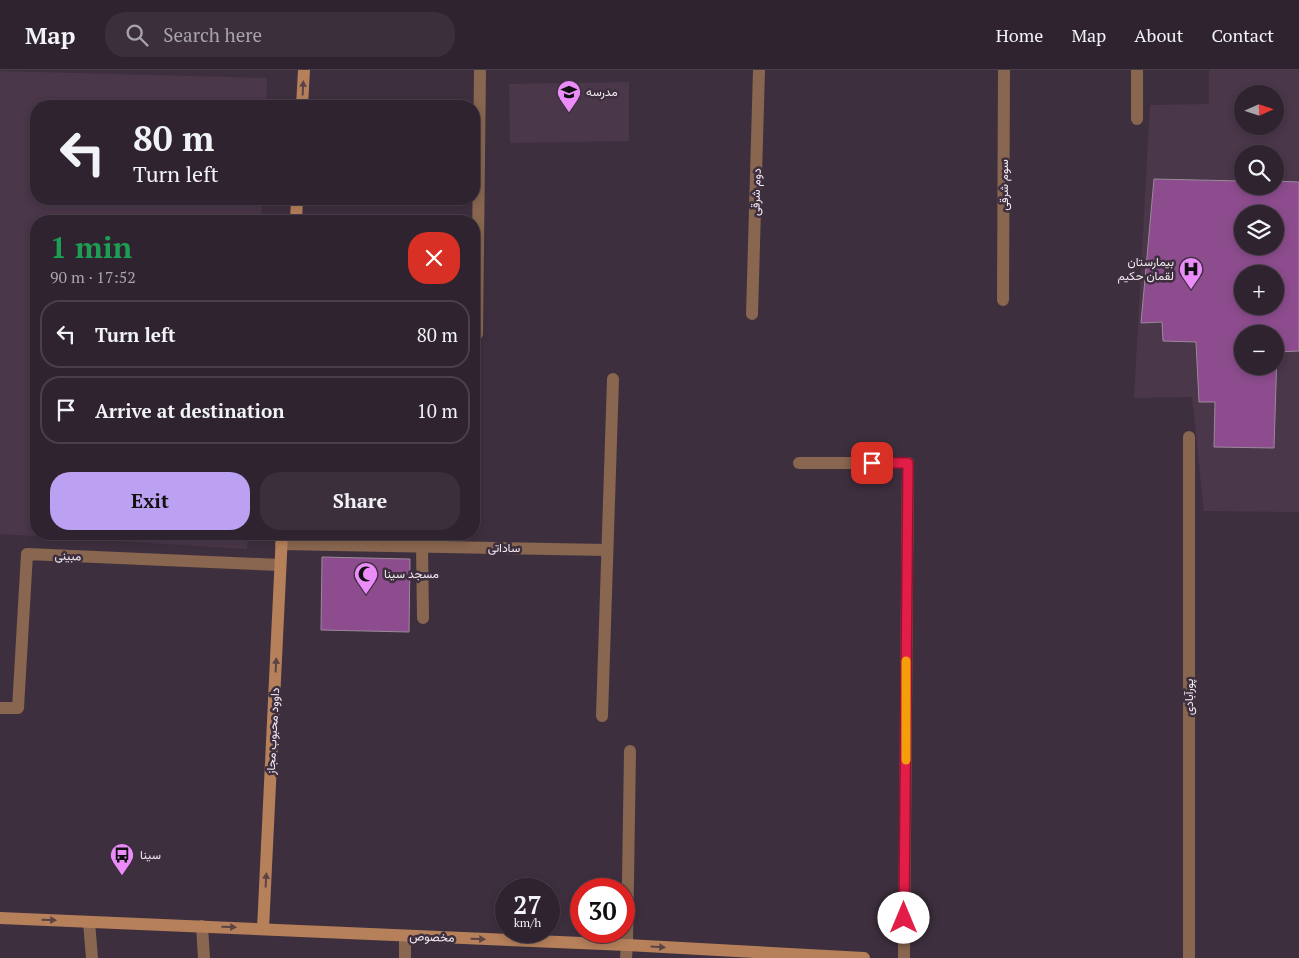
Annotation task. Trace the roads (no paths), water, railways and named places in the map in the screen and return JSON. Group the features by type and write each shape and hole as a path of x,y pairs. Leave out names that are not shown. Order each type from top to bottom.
{"main road":[{"path":"302,100 304,70"},
{"name":"داوود محبوب مجاز","path":"263,929 281,540"},
{"name":"مخصوص","path":"0,918 627,945 864,958"}],"street":[{"path":"480,70 480,100"},
{"name":"دوم شرقی","path":"752,314 760,70"},
{"name":"سوم شرقی","path":"1003,300 1004,70"},
{"path":"1137,70 1137,120"},
{"path":"602,716 613,379"},
{"name":"پورآبادی","path":"1189,437 1189,958"},
{"path":"799,464 908,463 904,958"},
{"name":"ساداتی","path":"301,540 422,546 607,550"},
{"path":"422,546 423,618"},
{"name":"مبینی","path":"0,708 18,708 27,554 280,565"},
{"path":"626,958 630,750"},
{"path":"89,922 92,958"},
{"path":"202,926 204,958"},
{"path":"405,936 405,958"}],"place":[{"name":"مدرسه","path":"569,113"},
{"name":"بیمارستان لقمان حکیم","path":"1191,290"},
{"name":"مسجد سینا","path":"366,595"},
{"name":"سینا","path":"122,876"}]}
